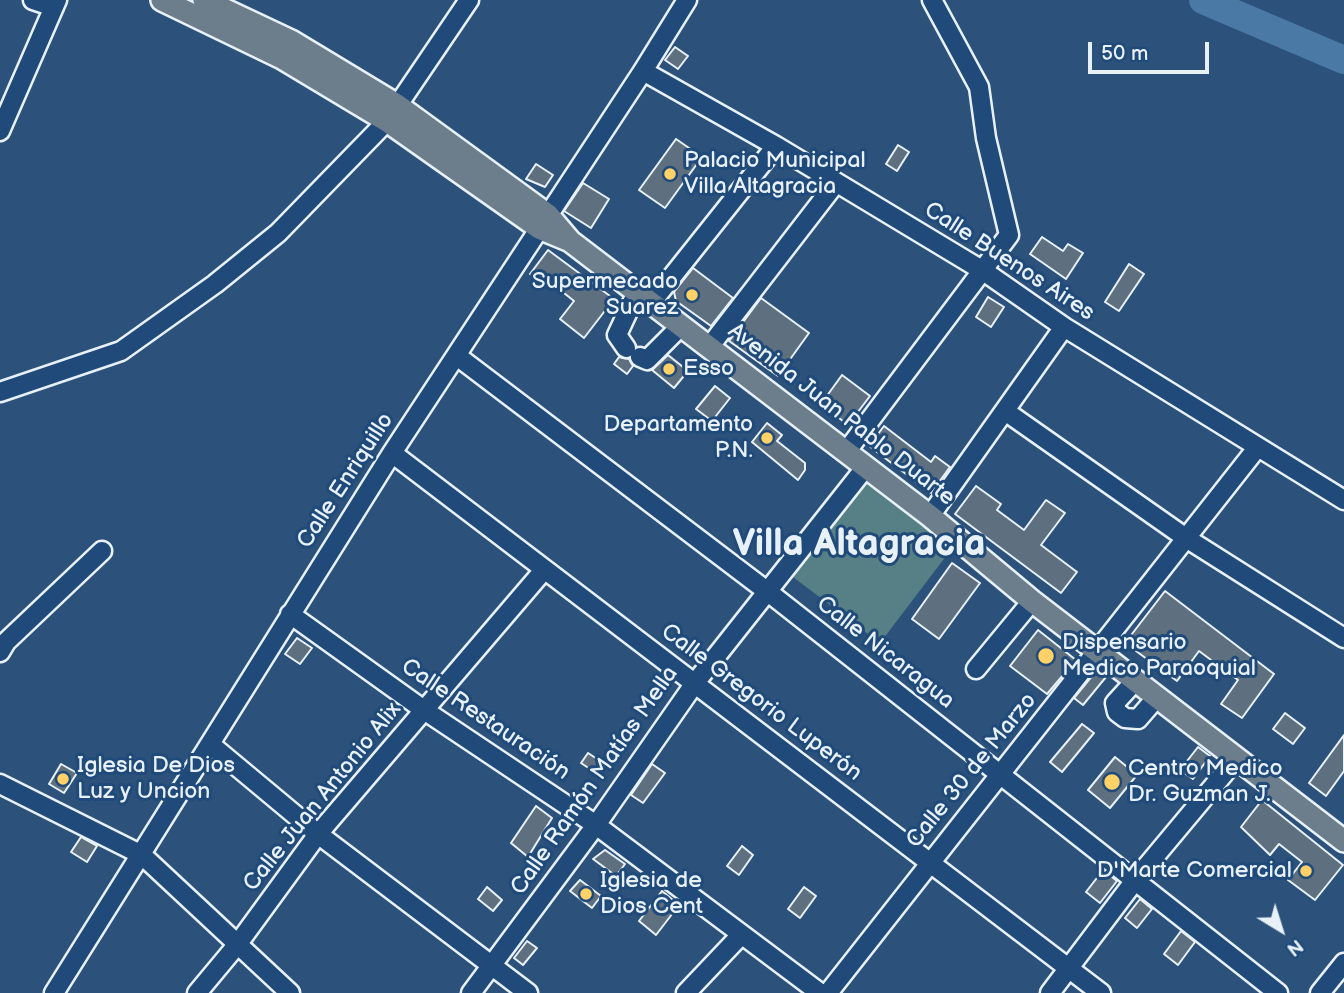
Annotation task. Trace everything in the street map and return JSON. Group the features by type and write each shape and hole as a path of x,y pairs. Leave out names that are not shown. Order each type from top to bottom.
{"main road":[{"name":"Avenida Juan Pablo Duarte","path":"162,0 392,113"},
{"name":"Avenida Juan Pablo Duarte","path":"204,0 291,41 570,241 930,516 1032,601 1344,841"}],"street":[{"path":"0,131 55,4 33,0"},
{"path":"0,391 121,351 215,284 278,233 392,113 469,0"},
{"name":"Calle Enriquillo","path":"54,993 391,453 457,356 687,0"},
{"path":"846,452 985,272 1009,235 986,138 979,87 932,0"},
{"name":"Calle Buenos Aires","path":"643,71 776,146 985,272 1064,327 1344,500"},
{"path":"681,326 646,360 633,353 617,335 644,298 776,146"},
{"path":"710,346 835,184"},
{"path":"930,516 1064,327"},
{"name":"Calle Nicaragua","path":"457,356 765,590 1278,993"},
{"path":"1005,411 1186,538 1344,638"},
{"name":"Calle 30 de Marzo","path":"828,993 1258,447"},
{"name":"Calle Gregorio Luperón","path":"391,453 1101,993"},
{"name":"Calle Ramón Matías Mella","path":"471,993 596,825 695,683 765,590 865,468"},
{"path":"2,644 102,551"},
{"name":"Calle Juan Antonio Alix","path":"197,993 237,945 318,834 544,570"},
{"path":"975,669 1032,601"},
{"name":"Calle Restauración","path":"290,614 424,710 596,825 740,936 820,993"},
{"path":"1136,680 1115,703 1116,712 1125,718 1138,719 1157,697"},
{"path":"210,744 318,834 528,993"},
{"path":"1050,993 1136,879 1237,758"},
{"path":"0,784 142,855 290,993"},
{"path":"686,993 740,936"},
{"path":"1320,993 1344,963"}],"green space":[{"path":"867,481 953,547 880,643 793,577"}],"building":[{"path":"675,47 688,56 678,69 665,60"},
{"name":"Palacio Municipal Villa Altagracia","path":"676,139 702,157 665,208 639,190"},
{"path":"898,145 909,152 897,171 886,164"},
{"path":"536,164 553,175 545,187 526,179"},
{"path":"583,183 609,199 591,228 564,211"},
{"path":"1042,237 1063,251 1068,244 1083,253 1066,279 1030,254"},
{"path":"548,250 614,299 584,338 560,319 574,301 545,278 542,283 530,274"},
{"path":"1129,264 1144,274 1119,311 1105,302"},
{"path":"693,268 733,298 711,326 676,301 674,292"},
{"path":"988,297 1004,307 991,327 976,317"},
{"path":"761,298 809,333 778,376 729,341"},
{"name":"Esso","path":"668,355 688,371 674,388 652,370"},
{"path":"619,357 629,359 633,366 627,374 614,364"},
{"path":"842,375 870,396 848,425 821,404"},
{"path":"715,386 730,398 712,421 696,409"},
{"path":"767,423 782,435 777,441 805,463 805,470 798,480 752,442"},
{"path":"884,426 931,462 935,456 950,467 931,493 869,446"},
{"path":"976,486 1001,504 997,510 1024,530 1046,500 1065,513 1041,545 1077,572 1061,593 955,514"},
{"path":"952,563 980,583 939,639 912,619"},
{"path":"1165,591 1274,674 1242,718 1221,704 1238,680 1199,651 1177,681 1125,643"},
{"path":"1038,630 1076,660 1047,694 1010,666"},
{"path":"297,638 312,648 300,664 285,654"},
{"path":"1097,670 1106,677 1083,705 1074,698"},
{"path":"1285,713 1305,728 1293,744 1273,729"},
{"path":"1082,724 1094,733 1062,772 1050,762"},
{"path":"1344,735 1344,771 1326,796 1309,783"},
{"path":"1198,747 1210,756 1193,779 1180,770"},
{"path":"588,753 603,763 596,773 581,763"},
{"name":"Centro Medico Dr. Guzman J.","path":"1115,757 1137,775 1110,808 1088,790"},
{"name":"Iglesia De Dios Luz y Uncion","path":"61,764 77,773 64,793 49,784"},
{"path":"652,764 665,773 643,803 631,795"},
{"path":"1262,800 1343,865 1315,900 1288,880 1302,862 1279,844 1270,855 1241,827"},
{"path":"536,806 552,818 528,857 511,843"},
{"path":"81,837 97,846 87,862 71,852"},
{"path":"742,846 753,855 739,875 727,866"},
{"path":"605,850 625,864 616,876 593,859"},
{"path":"1103,870 1117,881 1100,903 1086,892"},
{"name":"Iglesia de Dios Cent","path":"580,880 601,896 592,908 570,891"},
{"path":"487,887 502,900 493,911 478,899"},
{"path":"804,887 816,896 800,918 788,909"},
{"path":"662,891 679,905 656,935 639,921"},
{"path":"1140,899 1152,909 1137,928 1125,918"},
{"path":"1181,931 1195,942 1178,965 1164,954"},
{"path":"527,941 537,948 523,965 514,958"}],"waterway":[{"path":"1203,0 1344,60"}],"place":[{"name":"Palacio Municipal Villa Altagracia","path":"670,174"},
{"name":"Supermecado Suarez","path":"692,295"},
{"name":"Esso","path":"669,369"},
{"name":"Departamento P.N.","path":"767,438"},
{"name":"Dispensario Medico Paraoquial","path":"1046,656"},
{"name":"Iglesia De Dios Luz y Uncion","path":"63,779"},
{"name":"Centro Medico Dr. Guzman J.","path":"1112,782"},
{"name":"D'Marte Comercial","path":"1306,871"},
{"name":"Iglesia de Dios Cent","path":"586,894"}],"district":[{"name":"Villa Altagracia","path":"859,546"}]}
